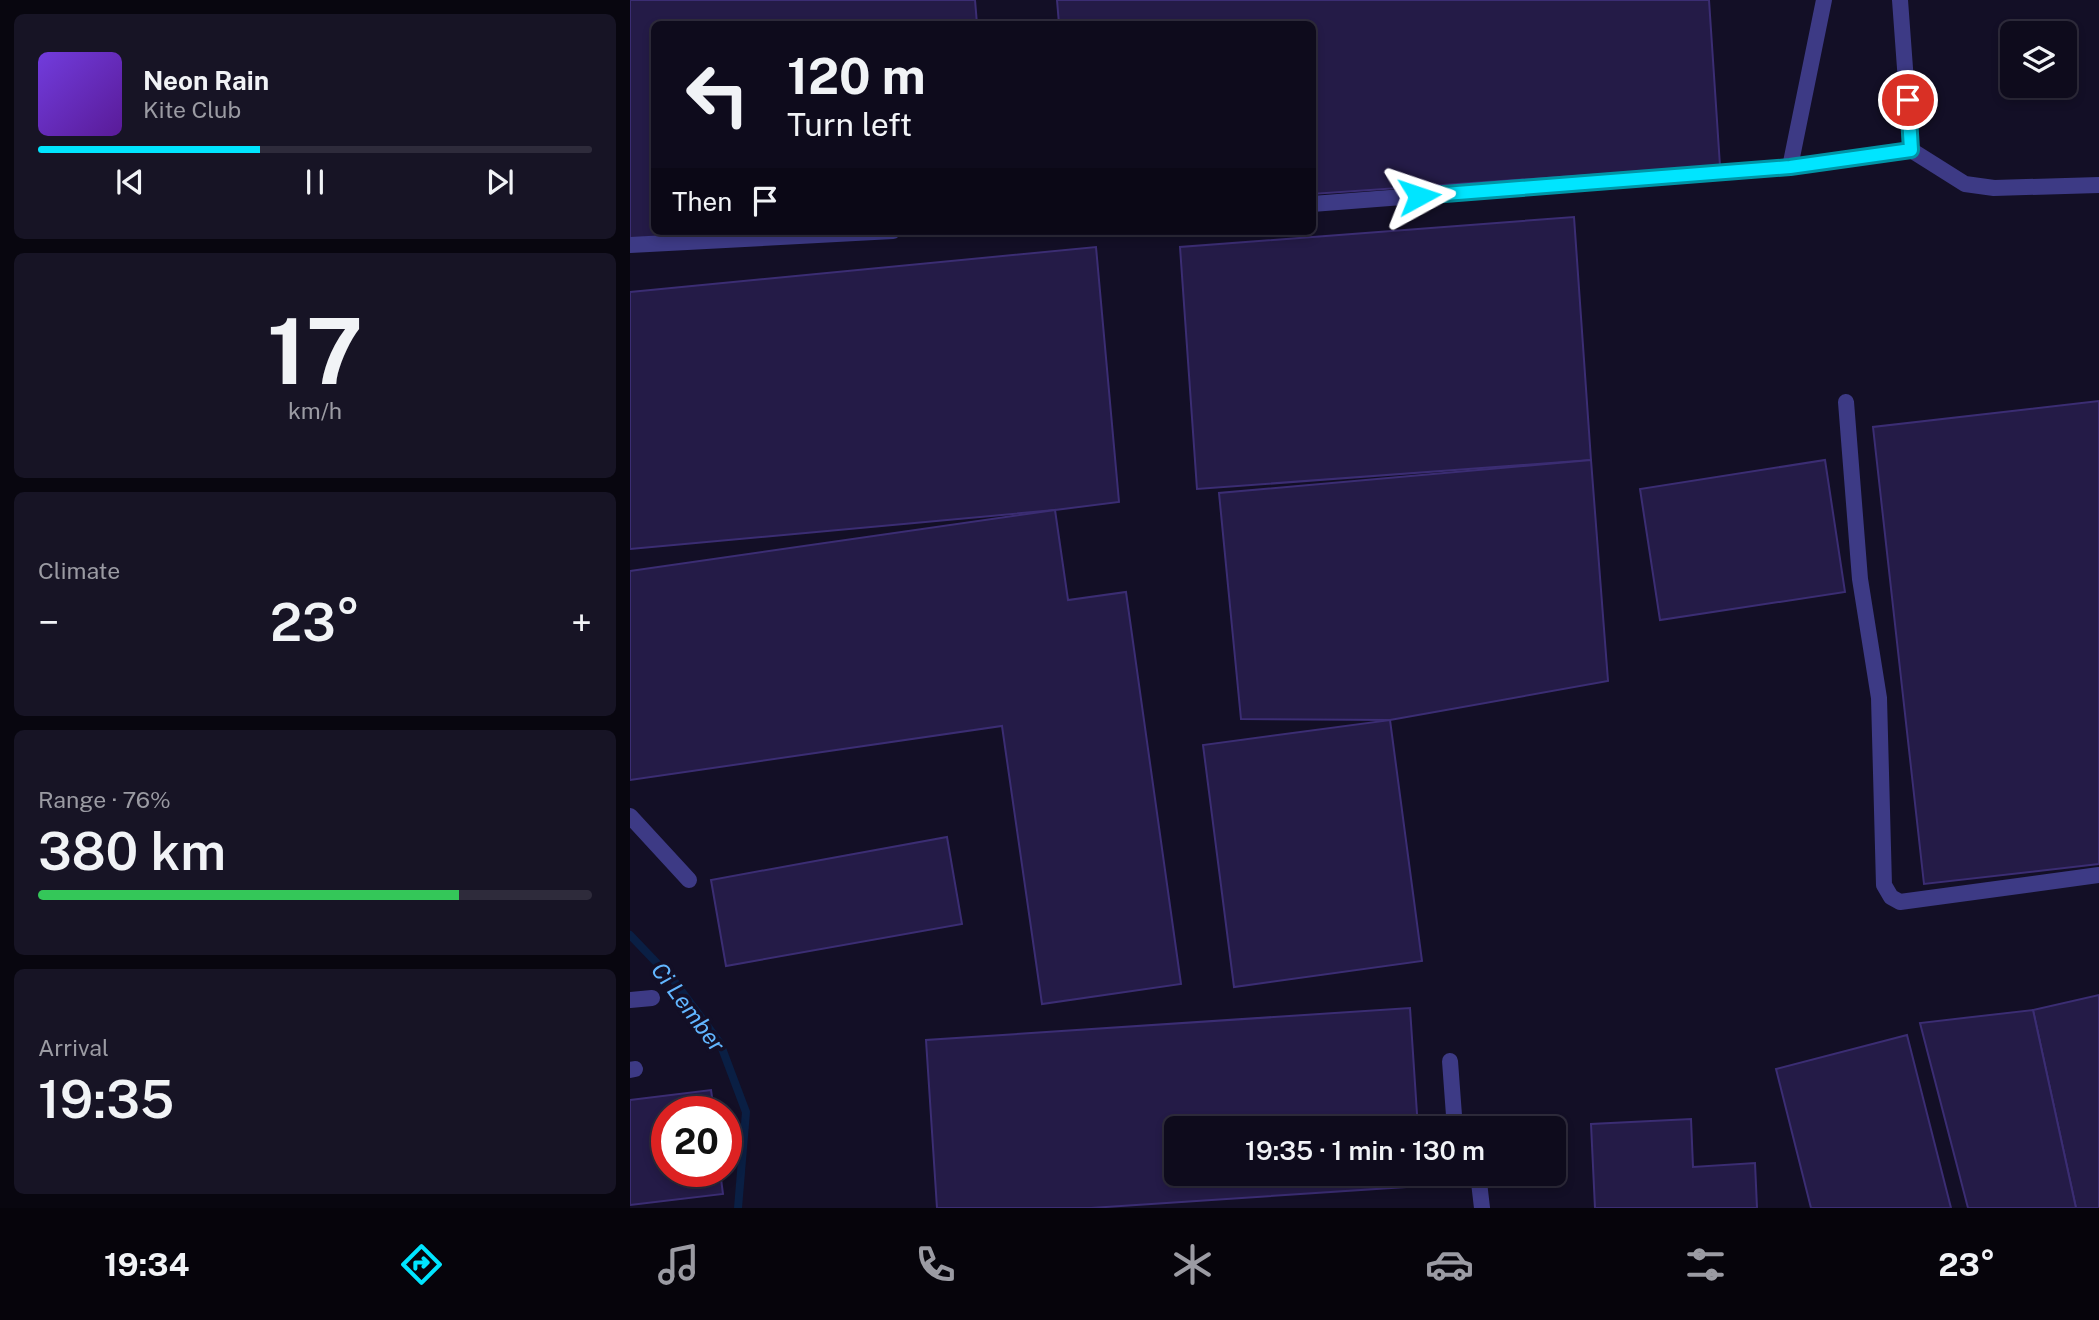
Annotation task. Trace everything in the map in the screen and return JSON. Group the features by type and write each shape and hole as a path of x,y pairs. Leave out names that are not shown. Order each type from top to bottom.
{"lane":[{"path":"1790,167 1824,0"},
{"path":"1900,0 1911,150"},
{"path":"1316,204 1790,167 1911,150 1965,184 1994,188 2099,185"},
{"path":"630,245 818,235"},
{"path":"1846,402 1860,579 1879,698 1884,885 1891,897 1900,902 2099,875"},
{"path":"630,816 689,880"},
{"path":"630,1000 652,998"},
{"path":"1450,1061 1454,1116"},
{"path":"1479,1186 1482,1208"}],"building":[{"path":"630,0 975,0 977,21 651,21 651,235 703,235 630,240"},
{"path":"1057,0 1709,0 1720,166 1316,194 1316,21 1059,21"},
{"path":"1574,217 1591,460 1197,489 1180,247"},
{"path":"1096,247 1119,502 630,549 630,292"},
{"path":"2099,401 2099,864 1924,884 1873,427"},
{"path":"1591,460 1608,681 1390,720 1241,719 1219,493"},
{"path":"1825,460 1845,592 1660,620 1640,489"},
{"path":"1055,510 1068,600 1126,592 1181,984 1042,1004 1002,726 630,780 630,571"},
{"path":"1390,720 1422,961 1234,987 1203,745"},
{"path":"947,837 962,924 726,966 711,880"},
{"path":"2099,995 2099,1208 2076,1208 2033,1010"},
{"path":"1410,1008 1417,1116 1164,1116 1164,1186 1421,1186 1091,1208 937,1208 926,1040"},
{"path":"2033,1010 2076,1208 1968,1208 1920,1023"},
{"path":"1907,1035 1951,1208 1811,1208 1776,1069"},
{"path":"711,1090 712,1096 662,1096"},
{"path":"651,1097 651,1187 722,1187 723,1194 630,1205 630,1100"},
{"path":"1691,1119 1693,1167 1755,1163 1757,1208 1595,1208 1591,1124"}],"waterway":[{"name":"Ci Lember","path":"630,935 675,982 720,1043 746,1112 738,1208"}],"route":[{"path":"1419,196 1790,167 1911,150 1908,100"}]}
